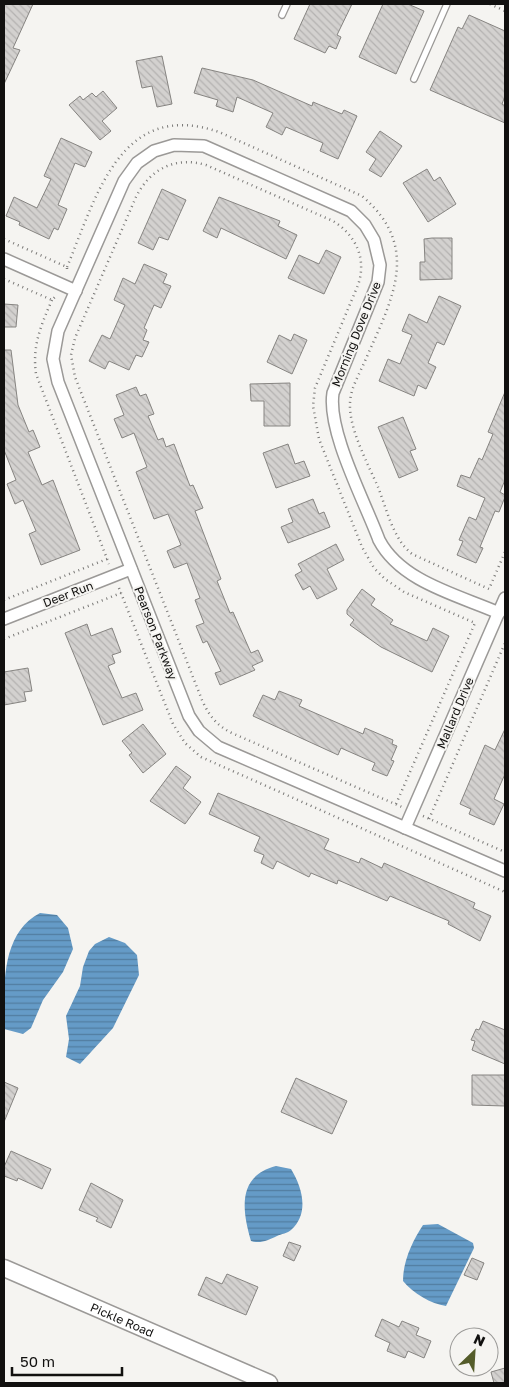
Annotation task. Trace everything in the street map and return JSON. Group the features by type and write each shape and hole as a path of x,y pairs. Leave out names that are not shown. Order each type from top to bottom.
{"street":[{"name":"Morning Dove Drive","path":"76,291 124,180 137,163 164,147 183,144 204,146 351,211 365,225 374,240 379,258 380,273 376,291 333,393 332,411 336,432 379,540 389,557 413,576 499,613"},
{"path":"4,259 76,291"},
{"name":"Pearson Parkway","path":"76,291 55,343 55,371 189,716 204,737 226,750 505,871"},
{"name":"Deer Run","path":"4,619 131,569"},
{"name":"Mallard Drive","path":"406,828 505,598"},
{"name":"Pickle Road","path":"4,1268 268,1383"}],"lane":[{"path":"282,15 287,4"},
{"path":"414,79 447,4"}],"path":[{"path":"490,4 505,10"},
{"path":"67,266 103,182 115,161 124,150 146,135 171,127 196,126 219,132 362,196 380,214 391,233 397,255 398,275 393,297 351,394 350,409 354,426 390,518 403,546 412,554 489,589 505,552"},
{"path":"103,274 75,338 71,355 72,367 205,708 213,720 227,731 505,852"},
{"path":"4,600 107,559"},
{"path":"4,639 121,593"},
{"path":"414,852 505,643"}],"water":[{"path":"40,913 57,915 68,928 73,949 63,972 43,1000 31,1028 23,1034 4,1029 7,964 11,948 18,934 27,922"},
{"path":"109,937 125,943 137,955 139,975 113,1028 80,1064 66,1057 69,1039 66,1016 80,986 83,967 89,951 95,944"},
{"path":"276,1166 291,1169 295,1176 301,1192 301,1216 288,1232 264,1241 251,1241 246,1218 245,1196 254,1178 263,1171"},
{"path":"438,1224 473,1243 474,1248 446,1306 434,1303 423,1297 403,1281 406,1259 419,1231 423,1225"}],"building":[{"path":"4,4 33,4 13,48 20,50 4,84"},
{"path":"310,4 352,4 337,35 341,37 336,49 329,46 325,53 294,39"},
{"path":"383,4 408,4 424,11 396,74 359,57"},
{"path":"469,15 505,31 505,96 502,104 505,106 505,123 430,90 458,27 462,29"},
{"path":"162,56 172,104 157,107 152,86 142,88 136,61"},
{"path":"202,68 253,80 312,106 313,102 342,114 344,110 357,116 338,159 320,151 323,143 286,127 282,135 266,127 273,113 237,97 233,112 216,106 218,100 194,93"},
{"path":"103,91 117,108 102,121 111,131 100,140 69,105 80,96 83,100 92,93 96,97"},
{"path":"380,131 402,146 381,177 369,170 376,159 366,152"},
{"path":"61,138 92,152 85,167 75,163 58,205 67,209 58,230 54,228 49,239 19,225 20,222 6,216 14,197 37,208 51,179 44,176"},
{"path":"427,169 434,181 440,177 456,204 428,222 403,183"},
{"path":"162,189 186,200 168,240 159,237 153,250 138,243"},
{"path":"219,197 280,221 278,226 297,235 286,259 221,228 217,238 203,231"},
{"path":"452,238 452,279 420,280 420,262 425,262 424,239"},
{"path":"326,250 341,257 324,294 288,278 299,255 319,264"},
{"path":"144,264 167,274 163,283 171,286 161,308 154,305 144,328 147,330 143,340 149,342 142,357 136,355 129,370 109,361 105,369 89,361 102,335 110,339 125,305 114,300 123,278 135,284"},
{"path":"439,296 461,306 444,345 437,342 428,363 436,367 426,389 418,385 414,396 379,381 388,359 400,364 412,335 402,331 409,314 427,323"},
{"path":"4,304 18,305 16,327 4,327"},
{"path":"294,334 307,340 292,374 267,362 279,335 291,341"},
{"path":"4,350 11,350 18,405 29,432 33,430 40,447 28,452 42,485 53,480 80,550 41,565 29,534 36,531 23,500 15,504 7,484 16,480 4,450"},
{"path":"290,383 290,426 264,426 264,401 251,401 250,384"},
{"path":"136,387 140,396 146,394 154,414 148,416 158,440 163,438 166,447 174,444 190,486 193,485 203,508 195,511 221,579 217,581 230,613 233,612 251,653 258,650 263,661 252,666 255,670 220,685 215,673 221,671 207,641 203,643 196,626 204,623 195,600 200,598 187,563 174,568 167,551 181,545 168,514 154,519 136,472 147,467 134,433 122,438 114,419 124,415 116,395"},
{"path":"505,392 505,480 500,492 505,497 499,512 495,511 480,547 483,548 476,563 457,555 463,541 459,540 469,517 476,520 485,498 457,486 461,475 470,478 479,458 482,460 493,434 488,432"},
{"path":"403,417 416,449 410,451 418,470 399,478 378,427"},
{"path":"288,444 295,464 304,461 310,476 276,488 263,453"},
{"path":"313,499 319,514 324,512 330,527 288,543 281,527 293,522 288,509"},
{"path":"336,544 344,560 327,569 337,589 317,599 310,586 303,590 295,575 302,571 298,564"},
{"path":"362,589 375,599 371,605 393,620 390,624 427,641 433,628 449,636 432,672 381,647 350,625 354,620 347,614 347,610"},
{"path":"87,624 91,636 112,628 121,652 112,655 115,663 108,666 122,698 136,693 143,710 103,725 65,633"},
{"path":"28,668 32,691 24,692 26,701 4,705 4,672"},
{"path":"279,691 302,700 299,706 363,734 365,728 393,740 392,744 397,746 391,760 394,761 387,776 372,770 375,763 341,748 338,755 253,716 263,695 275,700"},
{"path":"143,724 166,754 143,773 129,755 132,753 122,741"},
{"path":"505,729 505,774 494,799 504,804 494,825 469,814 471,809 460,804 485,745 495,750"},
{"path":"176,766 191,777 183,788 201,802 185,824 150,801"},
{"path":"218,793 329,839 324,849 359,863 361,858 382,868 384,863 475,903 473,908 491,916 480,941 448,924 449,921 390,896 387,901 338,880 337,884 311,873 309,877 277,861 273,869 261,863 264,855 254,851 260,837 209,814"},
{"path":"483,1021 505,1030 505,1064 472,1050 475,1041 471,1040 476,1029 479,1030"},
{"path":"472,1075 505,1075 505,1106 472,1105"},
{"path":"296,1078 347,1101 332,1134 281,1112"},
{"path":"4,1082 18,1088 4,1122"},
{"path":"11,1151 51,1169 42,1189 18,1178 17,1181 4,1176 4,1167"},
{"path":"91,1183 123,1200 111,1228 96,1221 98,1218 79,1210"},
{"path":"289,1242 301,1246 294,1261 283,1256"},
{"path":"472,1258 484,1263 477,1280 464,1275"},
{"path":"227,1274 258,1287 246,1315 198,1295 206,1277 222,1284"},
{"path":"382,1319 399,1327 402,1321 419,1328 416,1335 431,1341 424,1358 408,1351 405,1358 387,1351 390,1343 375,1336"},
{"path":"505,1368 505,1383 494,1383 492,1377 499,1377 499,1370"}]}
